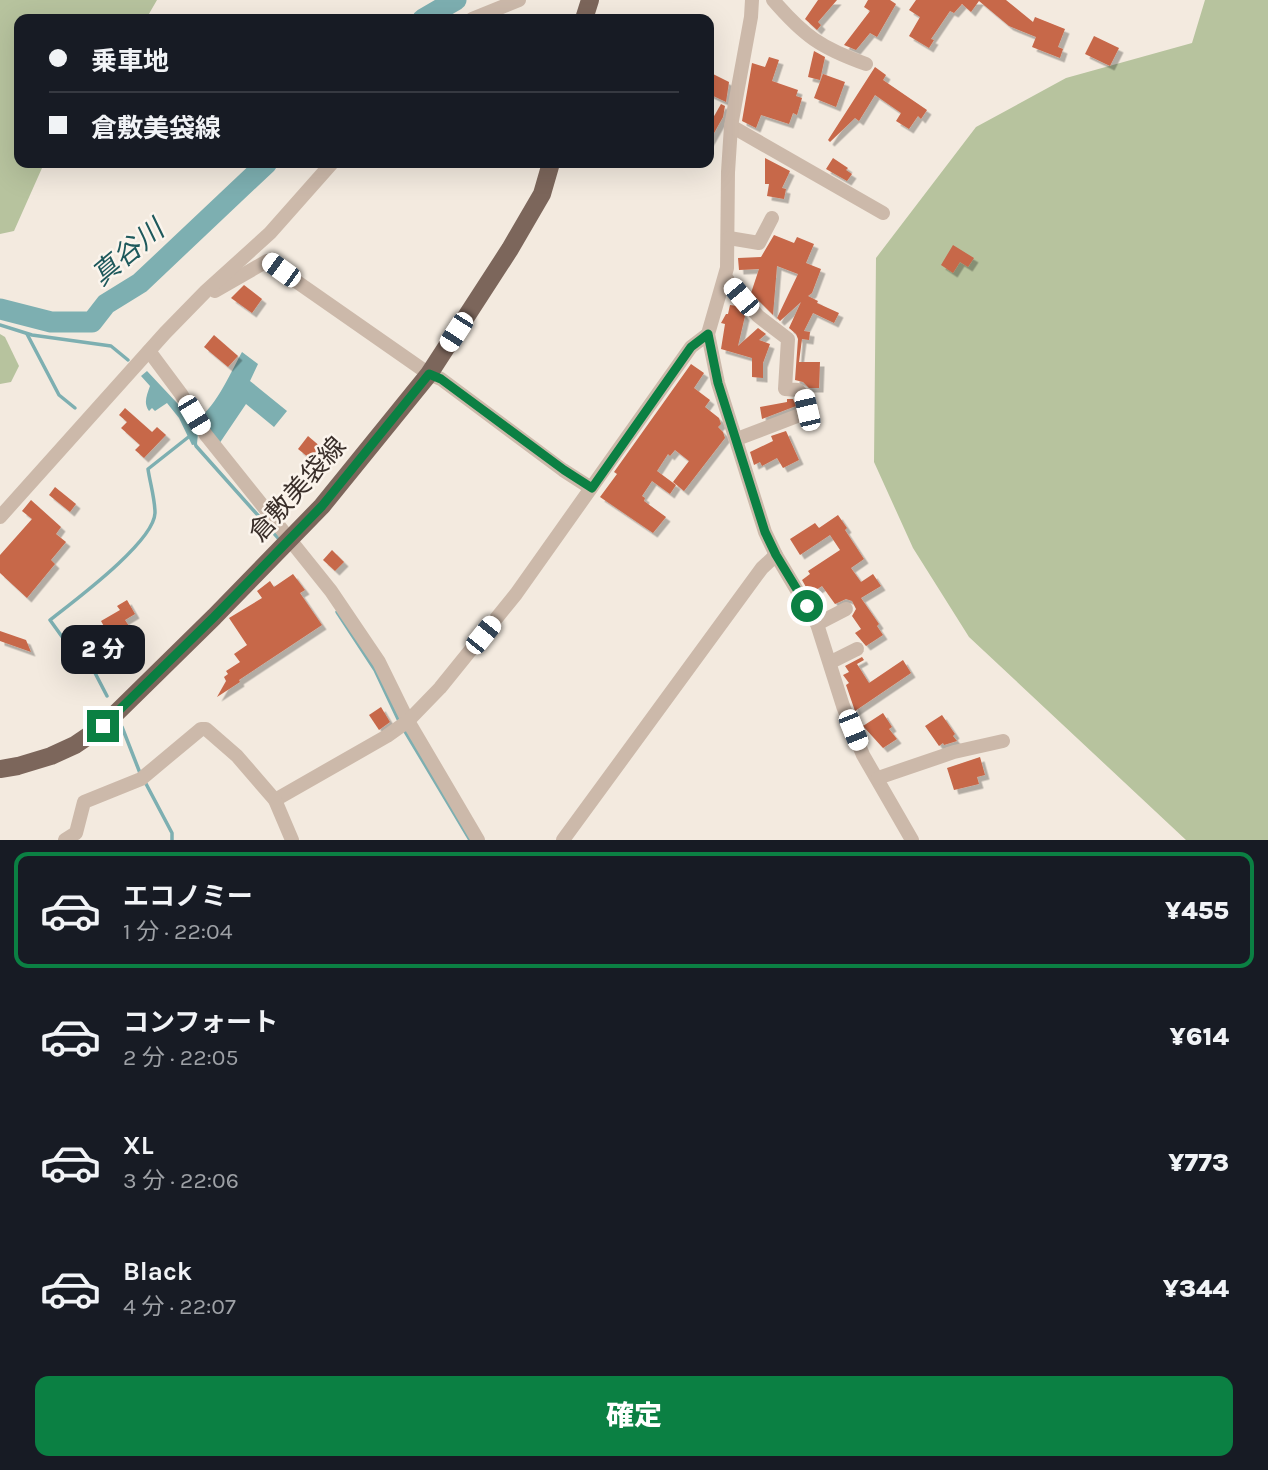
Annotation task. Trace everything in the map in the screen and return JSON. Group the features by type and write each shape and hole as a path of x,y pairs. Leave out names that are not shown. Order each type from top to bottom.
{"main road":[{"name":"倉敷美袋線","path":"0,769 51,756 103,726 322,506 429,374 510,249 542,194 550,168"}],"street":[{"path":"484,14 519,0"},
{"path":"752,0 731,126 726,278 714,307 708,334 718,383 765,532 817,624 843,706 863,755 912,840"},
{"path":"773,0 812,39 831,52 866,64"},
{"path":"731,126 883,213"},
{"path":"0,517 149,351 206,291 270,233 328,168"},
{"path":"729,238 759,243 772,218"},
{"path":"206,291 216,291 267,261 429,374 441,379 592,488"},
{"path":"726,278 758,316 788,339 785,389 798,390 807,410 737,439"},
{"path":"275,800 404,724 440,688 516,594 691,347 708,334"},
{"path":"149,351 181,394 206,435 331,591 379,662 404,724 478,840"},
{"path":"563,840 762,568 776,555"},
{"path":"817,624 846,608"},
{"path":"831,662 857,649"},
{"path":"65,840 76,833 84,802 143,778 201,729 206,729 237,756 275,800 292,840"},
{"path":"878,778 954,752 1003,741"}],"green space":[{"path":"0,0 157,0 149,14 14,14 14,168 42,168 14,231 0,234"},
{"path":"1205,0 1268,0 1268,840 1186,840 969,637 913,548 874,462 876,258 976,127 1066,78 1192,43"},
{"path":"0,334 5,337 19,366 11,382 0,384"}],"water":[{"path":"242,352 258,364 250,381 287,411 274,427 246,404 219,444 198,433 197,444 192,445 179,418 167,403 155,411 152,408 149,411 147,408 150,386 141,376 147,371 178,404 191,424 208,410"}],"building":[{"path":"818,0 837,0 818,22 821,25 817,30 805,19"},
{"path":"868,0 890,0 896,4 877,37 870,33 856,50 844,45 870,11 864,7"},
{"path":"916,0 1006,0 1033,22 1035,17 1065,29 1058,47 1063,49 1060,58 1032,47 1036,37 1009,26 979,1 971,12 962,4 954,13 950,11 931,39 934,40 929,48 909,36 920,17 909,10"},
{"path":"1094,36 1119,48 1110,66 1085,54"},
{"path":"814,51 825,57 820,80 808,77"},
{"path":"769,57 779,60 772,81 798,90 796,96 802,98 797,115 793,113 789,124 761,115 756,128 742,121 752,63 765,67"},
{"path":"875,67 886,75 883,80 927,110 921,119 918,116 909,129 896,121 901,113 875,95 859,121 855,118 830,142 828,140"},
{"path":"714,74 729,82 726,102 714,96"},
{"path":"823,74 845,82 836,107 814,98"},
{"path":"721,104 725,106 723,117 714,133 714,116"},
{"path":"765,158 790,171 782,188 786,189 784,199 767,196 769,184 765,184"},
{"path":"833,158 852,174 847,181 826,169"},
{"path":"774,235 794,243 797,237 814,244 806,263 821,269 812,293 808,296 839,313 834,323 813,313 804,331 810,332 809,340 802,339 799,362 820,362 819,388 809,388 803,382 795,380 798,339 789,328 801,302 780,321 777,318 798,274 777,266 773,315 751,293 759,269 739,270 738,258 761,257"},
{"path":"953,245 974,258 968,267 960,262 953,273 941,265"},
{"path":"244,285 262,299 252,313 231,298"},
{"path":"730,305 737,306 745,316 738,346 758,328 766,334 759,340 770,344 763,363 763,378 752,377 752,358 721,349 725,324 721,323 728,314"},
{"path":"214,335 238,356 228,367 204,347"},
{"path":"691,364 704,373 694,388 710,400 705,407 719,418 721,424 718,427 725,438 684,491 673,482 689,461 675,450 670,456 668,454 657,471 676,485 670,494 652,481 642,496 644,501 666,517 653,533 600,497 617,474 614,472"},
{"path":"787,399 793,399 796,406 762,419 760,407 787,402"},
{"path":"125,408 152,432 157,427 166,435 144,458 135,450 140,445 121,428 127,422 119,415"},
{"path":"786,431 799,460 783,468 777,458 762,466 760,462 754,465 750,452 773,441 771,436"},
{"path":"308,436 322,448 313,461 298,449"},
{"path":"55,487 76,504 70,512 49,495"},
{"path":"31,500 61,527 56,534 66,542 51,560 55,564 27,598 0,573 0,555 32,519 22,511"},
{"path":"838,515 864,559 851,568 861,582 873,574 881,586 861,598 879,624 877,626 883,635 866,646 855,633 861,629 852,616 856,609 852,601 846,599 835,604 822,586 810,594 802,580 810,574 808,571 840,550 830,535 800,555 790,539 815,523 819,528"},
{"path":"332,550 344,562 335,571 323,560"},
{"path":"293,574 305,590 300,593 322,625 217,697 226,681 226,671 240,662 234,654 247,645 229,618 262,598 257,591 270,581 274,587"},
{"path":"127,600 135,614 125,620 133,632 130,634 136,644 121,654 117,648 101,659 103,663 94,668 85,655 80,658 75,650 106,630 101,621 120,610 117,606"},
{"path":"0,631 26,640 31,652 0,641"},
{"path":"862,657 864,660 857,664 869,683 903,660 911,673 855,711 846,685 849,683 843,675 849,672 845,666"},
{"path":"381,707 390,722 379,730 369,715"},
{"path":"883,713 892,727 889,729 897,739 883,748 863,726"},
{"path":"942,715 957,741 939,746 925,726"},
{"path":"980,757 985,775 977,777 979,784 954,790 947,768"}],"waterway":[{"name":"真谷川","path":"432,14 456,0"},
{"name":"真谷川","path":"0,309 51,322 92,322 106,304 140,283 262,168"},
{"path":"0,325 32,335 111,346 128,360"},
{"path":"27,334 59,395 75,408"},
{"path":"107,696 94,671 81,663 50,620 94,585 142,539 155,513 148,469 191,435"},
{"path":"194,440 196,446 279,539"},
{"path":"337,612 375,670 399,721"},
{"path":"122,727 140,773"},
{"path":"403,728 470,840"},
{"path":"144,780 172,833 172,840"}],"route":[{"path":"103,726 322,506 429,374 441,379 592,488 691,347 708,334 718,383 765,532 807,606"}]}
